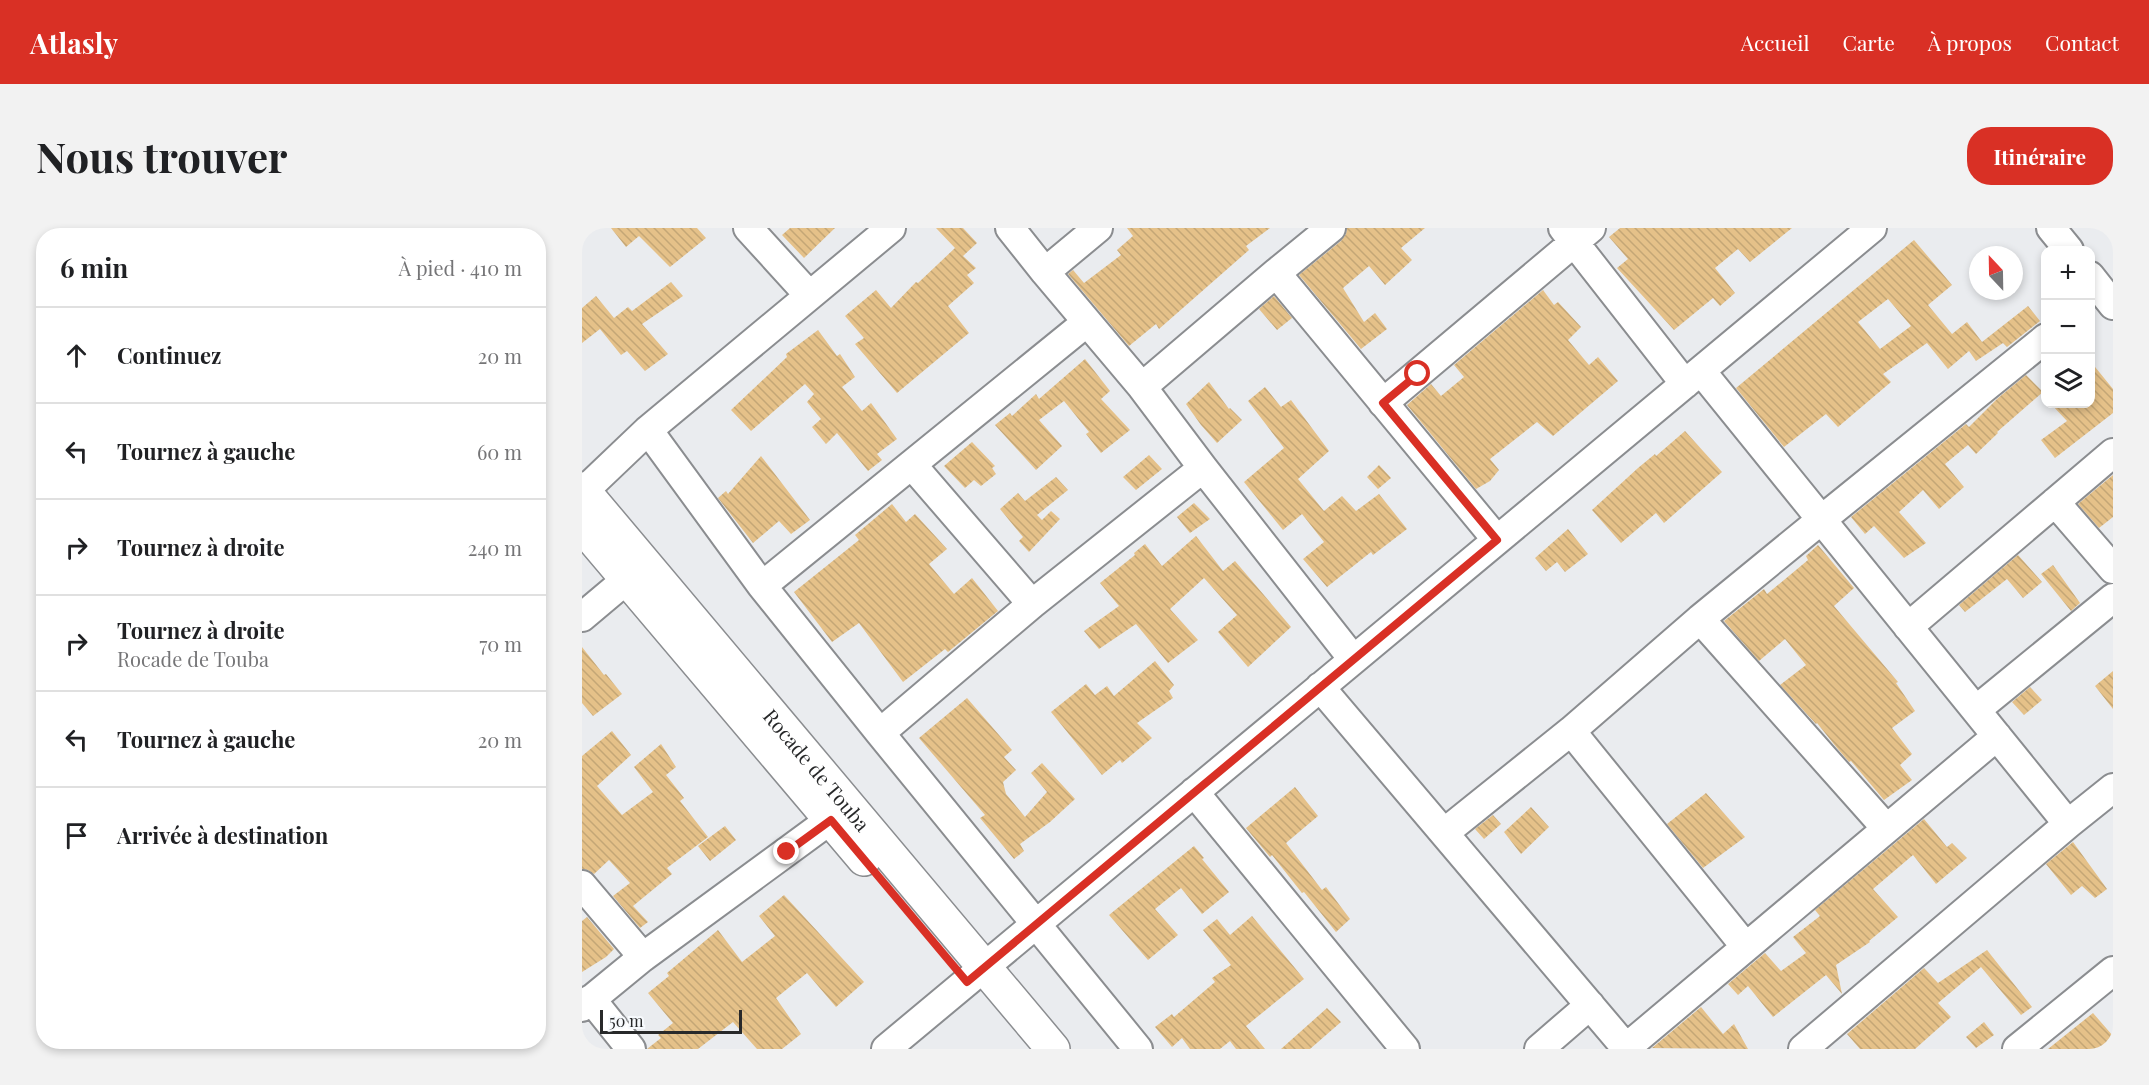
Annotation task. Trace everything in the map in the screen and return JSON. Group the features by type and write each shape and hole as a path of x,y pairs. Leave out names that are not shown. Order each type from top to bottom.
{"main road":[{"name":"Rocade de Touba","path":"583,490 840,813 976,975 1053,1049"},
{"name":"Rocade de Touba","path":"582,526 626,580 840,813"},
{"name":"Rocade de Touba","path":"976,975 1024,1049"}],"street":[{"path":"748,228 810,295"},
{"path":"583,490 648,430 891,228"},
{"path":"1010,228 1142,387 1353,659"},
{"path":"1045,272 1098,228"},
{"path":"1142,387 1331,228"},
{"path":"886,1049 1872,228"},
{"path":"2051,228 2066,246"},
{"path":"1383,403 1576,233 1693,377 1821,520 2068,824"},
{"path":"1276,273 1497,540"},
{"path":"762,586 1087,322"},
{"path":"1444,833 1571,731 1700,619 2041,342"},
{"path":"648,430 762,586 1138,1049"},
{"path":"1908,627 2113,453"},
{"path":"912,465 1032,604"},
{"path":"880,733 1032,604 1203,468"},
{"path":"2055,502 2113,569"},
{"path":"582,617 626,580"},
{"path":"1976,710 2113,598"},
{"path":"1700,619 1886,828"},
{"path":"1320,687 1626,1048 1997,736"},
{"path":"1571,731 1745,946"},
{"path":"1818,1044 2068,824 2113,789"},
{"path":"1194,792 1405,1049"},
{"path":"631,1049 586,1003 644,957 840,813"},
{"path":"582,885 644,957"},
{"path":"2017,1049 2113,971"},
{"path":"1539,1049 1590,1005"}],"building":[{"path":"611,228 697,228 706,238 670,267 639,236 626,247"},
{"path":"790,228 835,228 804,258 782,235"},
{"path":"936,228 963,228 977,243 963,256 976,268 967,275 974,283 948,306 969,333 897,393 855,344 864,338 845,316 876,290 891,308 916,282 918,283 955,248"},
{"path":"1127,228 1270,228 1246,246 1249,250 1159,329 1156,324 1129,346 1068,274 1073,270 1084,283 1121,255 1117,250 1133,236"},
{"path":"1347,228 1425,228 1401,248 1412,260 1385,285 1369,266 1343,288 1364,322 1375,313 1387,329 1361,349 1299,275 1341,241"},
{"path":"1620,228 1792,228 1750,262 1738,249 1715,268 1735,293 1720,306 1713,298 1674,330 1617,268 1628,259 1609,237"},
{"path":"1914,240 1952,285 1928,305 1952,334 1967,322 1982,342 2028,306 2040,321 2007,347 2003,343 1976,361 1969,351 1948,369 1927,343 1883,374 1891,382 1838,427 1826,414 1784,447 1736,388","holes":["1888,299 1911,326 1880,349 1858,322"]},
{"path":"671,282 683,296 642,324 668,354 645,371 627,351 621,355 600,329 582,343 582,308 596,296 614,318 628,307 632,311"},
{"path":"1543,290 1554,305 1558,302 1581,327 1568,340 1589,365 1598,357 1618,381 1553,436 1537,422 1490,459 1499,470 1490,481 1476,489 1407,405 1431,384 1441,396 1464,377 1454,365"},
{"path":"1274,296 1292,318 1277,330 1259,309"},
{"path":"818,330 837,356 840,354 855,377 842,387 862,411 871,403 897,439 877,454 882,460 868,471 837,433 826,444 812,427 821,419 807,402 814,394 805,384 751,431 731,410 787,357 786,354"},
{"path":"1085,359 1110,391 1101,399 1130,430 1101,453 1086,434 1089,432 1064,401 1039,420 1062,446 1036,470 995,425 1010,413 1012,416 1036,394 1039,399"},
{"path":"2095,367 2113,389 2113,413 2055,458 2041,440 2067,421 2055,408 2095,408"},
{"path":"2026,375 2041,390 2041,394 1997,432 1976,454 1968,445 1945,464 1964,487 1939,509 1923,490 1899,512 1926,543 1904,558 1874,526 1865,534 1851,517 1966,424 1969,427 1998,398"},
{"path":"1209,382 1229,409 1242,420 1217,443 1186,404"},
{"path":"1265,387 1281,407 1291,400 1329,451 1298,479 1324,511 1342,496 1356,511 1379,494 1407,529 1373,555 1371,552 1327,587 1303,559 1324,542 1302,514 1283,530 1244,482 1284,448 1248,401"},
{"path":"1685,431 1722,472 1664,523 1656,513 1621,543 1592,510 1638,468"},
{"path":"972,442 995,466 992,468 996,474 981,486 974,480 965,488 944,466"},
{"path":"1149,455 1162,469 1136,490 1123,477"},
{"path":"761,456 810,520 791,534 779,521 753,543 718,498 726,491 728,494"},
{"path":"1379,465 1391,478 1378,489 1367,477"},
{"path":"2113,475 2113,517 2099,528 2078,504"},
{"path":"1056,477 1068,490 1037,515 1042,520 1051,511 1060,519 1029,552 1019,541 1023,537 1000,509 1018,493 1025,501"},
{"path":"1194,503 1210,519 1190,533 1177,517"},
{"path":"892,504 906,522 915,514 947,549 929,564 954,594 972,578 998,611 948,652 945,649 903,682 859,623 832,642 794,592 859,540 855,535"},
{"path":"1568,529 1588,554 1565,572 1557,562 1546,571 1535,558"},
{"path":"1196,536 1223,571 1235,561 1291,627 1248,667 1218,632 1237,615 1204,578 1170,609 1198,640 1168,663 1136,624 1099,649 1084,631 1119,606 1100,583 1145,544 1162,566"},
{"path":"1818,545 1854,588 1834,606 1898,682 1896,683 1915,711 1892,728 1912,754 1900,765 1912,780 1884,800 1817,723 1780,685 1806,665 1785,639 1759,661 1724,621 1764,589 1767,594 1808,560 1806,556"},
{"path":"2018,555 2042,582 2023,598 2007,579 1965,612 1959,605"},
{"path":"2053,565 2080,603 2071,611 2041,574"},
{"path":"582,647 622,694 593,716 582,703"},
{"path":"1155,661 1174,685 1169,691 1173,698 1137,723 1152,738 1122,763 1120,760 1102,775 1051,712 1086,684 1095,695 1107,686 1114,696"},
{"path":"2113,671 2113,709 2095,686"},
{"path":"2030,687 2042,700 2024,715 2012,702"},
{"path":"967,698 1012,750 1004,757 1016,770 1003,782 1006,794 1025,817 1047,792 1031,773 1042,763 1075,799 1050,822 1020,844 1024,851 1014,859 980,818 985,815 919,738"},
{"path":"612,731 631,755 597,786 622,815 653,792 634,767 661,744 676,767 666,775 684,798 680,801 708,837 667,868 672,874 633,906 648,922 640,928 613,896 630,883 609,860 594,874 582,869 582,756"},
{"path":"1295,787 1318,816 1286,843 1322,890 1326,887 1350,919 1336,932 1272,855 1270,857 1246,828"},
{"path":"1706,793 1745,837 1703,868 1667,824"},
{"path":"1531,807 1549,827 1521,854 1504,832"},
{"path":"1493,815 1501,824 1484,839 1475,829"},
{"path":"1924,819 1947,847 1952,843 1967,858 1936,884 1913,855 1873,889 1898,917 1870,942 1836,965 1842,994 1826,975 1773,1017 1748,986 1738,995 1728,984 1765,953 1781,971 1806,953 1793,937 1820,916 1815,910"},
{"path":"725,826 736,840 710,861 698,846"},
{"path":"2073,842 2107,889 2095,898 2082,886 2071,895 2046,864"},
{"path":"1194,846 1229,892 1202,914 1181,888 1155,909 1178,935 1148,960 1109,915"},
{"path":"784,895 864,982 836,1007 807,973 776,998 801,1034 782,1049 757,1049 733,1022 698,1049 647,1049 661,1038 658,1035 673,1023 648,993 669,976 667,973 718,930 742,962 775,936 759,916"},
{"path":"1252,916 1304,979 1246,1026 1265,1049 1236,1049 1230,1041 1220,1049 1190,1049 1182,1038 1172,1047 1155,1027 1172,1014 1174,1017 1215,982 1212,978 1231,965 1203,930 1217,919 1230,935"},
{"path":"587,917 614,949 606,957 582,972 582,921"},
{"path":"1987,950 2032,1007 2021,1015 1981,967 1938,1003 1951,1017 1915,1049 1860,1049 1847,1034 1924,968 1938,983"},
{"path":"1701,1007 1723,1034 1734,1024 1748,1049 1652,1048"},
{"path":"1327,1008 1341,1022 1310,1049 1281,1049"},
{"path":"2093,1013 2113,1036 2113,1049 2048,1049"},
{"path":"1984,1022 1994,1035 1976,1048 1966,1037"}],"route":[{"path":"787,852 831,820 967,982 1497,540 1383,403 1418,374"}]}
